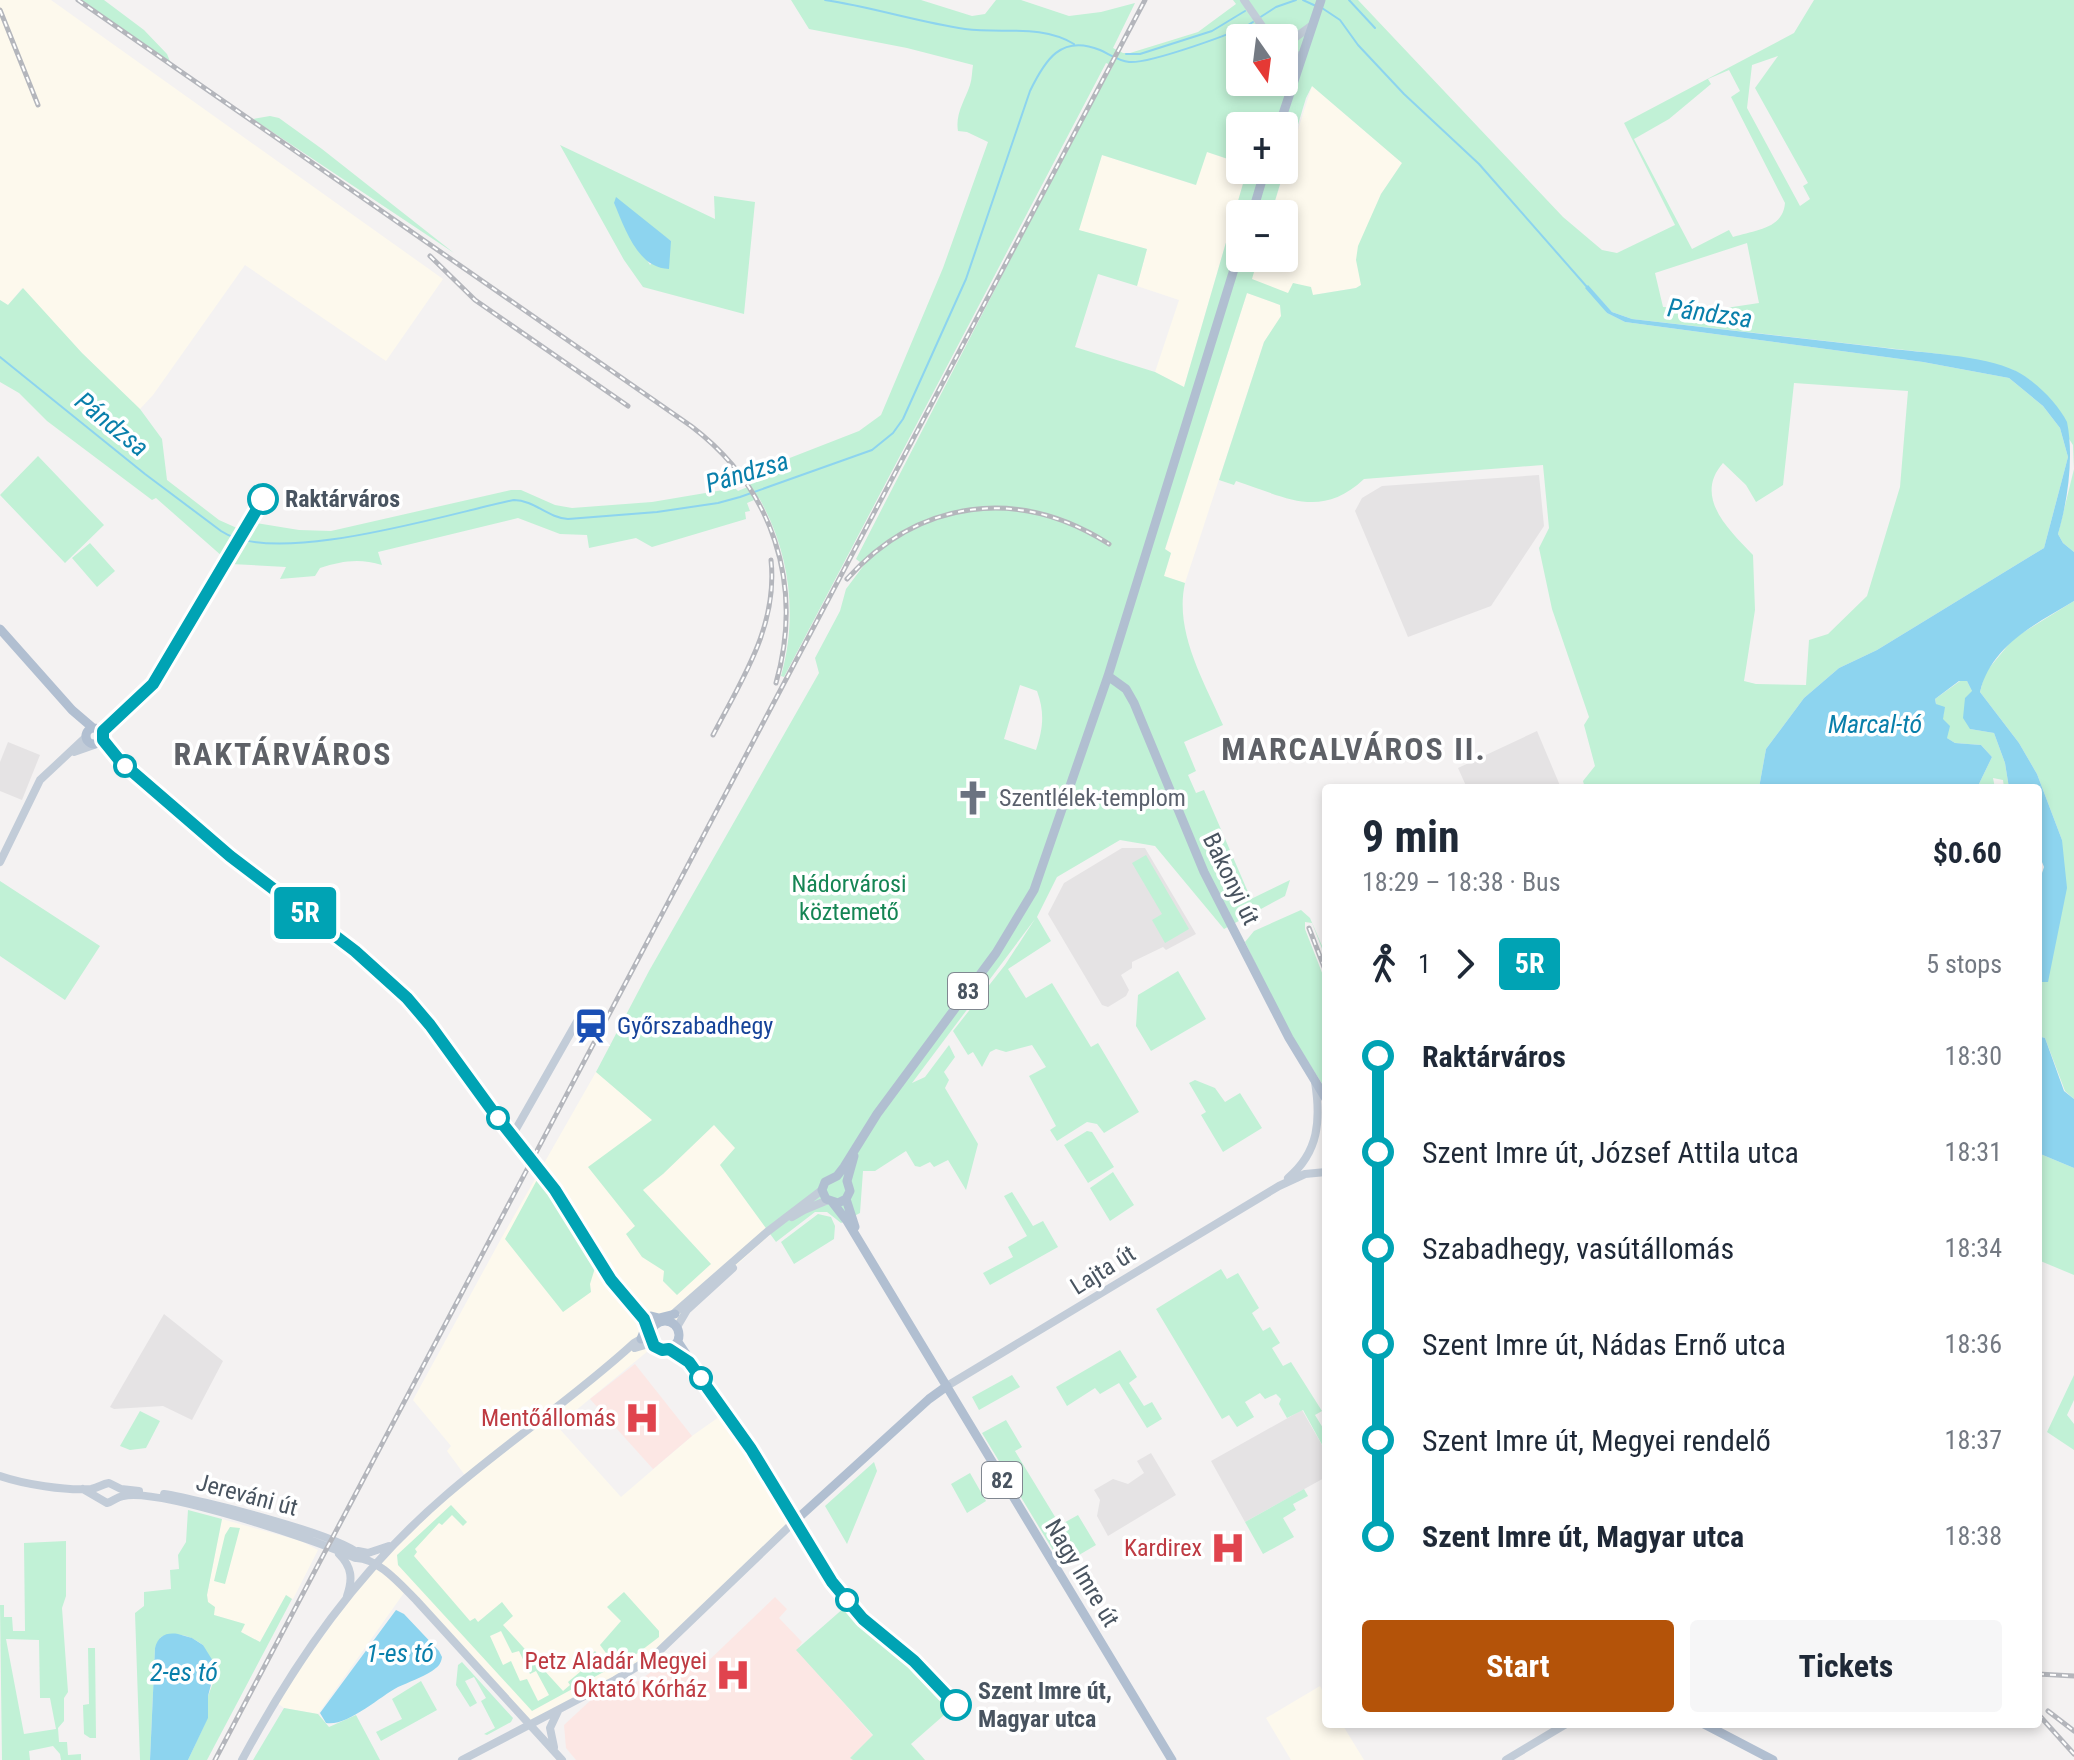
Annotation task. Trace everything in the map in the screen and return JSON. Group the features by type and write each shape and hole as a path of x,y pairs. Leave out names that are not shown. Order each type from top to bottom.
{"main road":[{"path":"1284,112 1321,0"},
{"name":"83","path":"831,1202 822,1190 827,1179 837,1176 877,1114 1019,919 1034,890 1108,676 1233,272"},
{"path":"0,629 72,710 88,733 89,743 97,743 120,761 230,856 355,951 407,998 555,1190 611,1280 632,1302 658,1348 669,1349 689,1362"},
{"name":"Bakonyi út","path":"1108,676 1126,689 1134,703 1190,843 1287,1035 1322,1093"},
{"path":"88,733 100,730 97,743"},
{"name":"83","path":"846,1199 850,1191 847,1181 857,1145"},
{"path":"837,1176 847,1181"},
{"path":"831,1202 846,1199"},
{"name":"Nagy Imre út","path":"846,1199 860,1242"},
{"name":"Nagy Imre út","path":"831,1202 860,1242 1172,1760"},
{"path":"649,1331 659,1318 675,1314"},
{"path":"649,1331 663,1321 677,1327 678,1342 689,1362 726,1412 796,1520 947,1386"},
{"path":"669,1349 678,1342"},
{"path":"1712,1728 1773,1760"}],"street":[{"path":"1244,0 1264,24"},
{"path":"1298,35 1312,24"},
{"path":"0,862 40,780 88,733"},
{"path":"63,759 97,743"},
{"path":"512,1136 583,1011"},
{"name":"Lajta út","path":"1279,1186 1303,1165 1316,1135 1319,1122 1314,1081"},
{"name":"Lajta út","path":"947,1386 1279,1186 1305,1174 1322,1172"},
{"path":"663,1321 675,1314 776,1224 822,1190"},
{"path":"677,1327 687,1310 771,1234 804,1210 831,1202"},
{"path":"242,1760 303,1654 375,1565 457,1486 649,1331"},
{"name":"Jereváni út","path":"0,1476 27,1483"},
{"name":"Jereváni út","path":"0,1482 98,1491 109,1483 213,1505 331,1539 360,1554 355,1558 331,1547 169,1501 123,1496 107,1503 98,1491"},
{"path":"115,1486 118,1492 116,1499"},
{"path":"462,1760 653,1657 796,1520"},
{"path":"360,1554 394,1545"},
{"path":"331,1547 350,1568 350,1585 345,1600"},
{"path":"360,1554 416,1600 560,1758"},
{"path":"560,1758 551,1741 550,1728 564,1705"},
{"path":"1506,1760 1559,1728"}],"shaded area":[{"path":"0,0 51,0 443,279 386,361 245,265 140,409 82,353 22,288 8,305 0,300"},
{"path":"1312,86 1402,163 1381,194 1360,278 1361,285 1356,288 1312,295 1288,294 1251,279 1253,272 1298,272 1298,200 1275,200 1281,184 1298,184 1298,130"},
{"path":"1207,152 1226,158 1226,184 1243,184 1238,200 1226,200 1226,242 1184,387 1155,372 1179,300 1137,286 1147,249 1078,230 1102,155 1195,185"},
{"path":"1247,293 1280,305 1281,317 1264,342 1185,583 1164,576 1171,553 1165,550"},
{"path":"1539,475 1544,526 1491,606 1408,637 1355,511 1362,498 1382,486"},
{"path":"1537,731 1559,784 1465,784 1458,768"},
{"path":"8,742 40,755 22,800 0,791 0,762"},
{"path":"1122,848 1145,848 1196,934 1166,950 1163,947 1132,962 1132,968 1121,975 1129,990 1126,996 1108,1007 1102,1005 1048,914 1064,883"},
{"path":"596,1072 653,1120 714,1124 736,1148 721,1166 771,1234 719,1281 677,1327 667,1321 655,1324 650,1334 654,1346 557,1426 621,1497 692,1436 726,1412 796,1520 653,1657 530,1724 406,1590 318,1714 284,1708 276,1702 365,1578 467,1478 447,1451 451,1446 413,1400"},
{"path":"164,1314 223,1361 192,1420 163,1406 110,1407"},
{"name":"Mentőállomás","path":"635,1364 692,1436 653,1469 590,1399"},
{"path":"1302,1410 1322,1445 1322,1479 1245,1522 1211,1461"},
{"path":"1151,1453 1176,1495 1108,1536 1097,1516 1100,1500 1094,1490 1113,1479 1128,1484 1144,1473 1137,1461"},
{"path":"222,1519 301,1541 318,1550 293,1599 286,1595 260,1642 241,1632 244,1624 214,1615 208,1602"},
{"name":"Petz Aladár Megyei Oktató Kórház","path":"775,1597 787,1609 779,1618 802,1642 797,1650 873,1736 851,1757 853,1760 576,1760 566,1748 564,1725 592,1699 612,1694 640,1680 681,1650 701,1668"},
{"path":"1320,1686 1322,1728 1344,1728 1364,1760 1291,1760 1266,1718"}],"green space":[{"path":"81,0 104,0 144,30 167,54 171,64"},
{"name":"Nádorvárosi köztemető","path":"791,0 921,0 972,16 985,14 996,0 1021,0 1069,16 1135,3 1113,48 1130,53 1198,32 1236,4 1233,0 1358,0 1563,217 1602,250 1617,253 1675,225 1624,123 1794,33 1814,0 2074,0 2074,469 2073,445 2030,380 2013,370 1940,354 1632,319 1612,312 1588,286 1607,313 1625,322 1923,362 2009,378 2043,406 2060,428 2068,457 2044,548 1877,650 1839,668 1804,698 1766,749 1760,784 1584,784 1595,766 1584,725 1589,717 1552,609 1539,548 1549,528 1543,465 1364,479 1348,492 1317,502 1287,498 1236,481 1234,485 1219,480 1264,342 1281,316 1280,305 1247,293 1165,549 1171,553 1164,576 1185,583 1183,601 1187,638 1223,725 1184,742 1196,771 1188,775 1196,793 1204,790 1251,899 1290,880 1285,896 1224,929 1155,846 1120,840 1057,877 1037,917 1051,941 1008,969 1026,998 1052,983 1091,1047 1098,1043 1139,1112 1104,1133 1097,1124 1087,1122 1057,1141 1050,1130 1056,1126 1029,1076 1046,1067 1032,1045 1006,1052 996,1049 990,1052 982,1067 973,1052 968,1055 953,1031 1005,965 1035,919 912,1083 925,1077 949,1045 955,1057 944,1072 949,1080 945,1088 978,1144 966,1190 948,1160 934,1167 930,1162 915,1166 906,1151 875,1171 863,1171 860,1213 841,1223 827,1212 815,1212 776,1242 720,1165 735,1148 714,1125 643,1190 711,1264 677,1295 663,1281 664,1271 642,1257 626,1234 635,1226 588,1167 652,1120 596,1072 649,971 819,673 815,658 840,611 846,589 864,565 856,559 1113,66 1106,63 784,677 781,676 789,631 788,585 778,540 759,498 747,503 750,511 745,512 746,519 652,547 636,538 589,548 587,535 560,534 518,518 378,552 382,565 343,562 320,568 315,576 280,579 286,567 231,564 156,498 152,500 47,421 19,393 0,382 0,300 8,305 23,288 82,353 140,409 162,439 167,480 219,520 248,533 256,523 331,531 511,490 521,490 555,505 572,508 652,502 735,488 738,491 750,486 750,480 764,468 859,431 881,415 943,268 988,142 958,131 959,113 970,85 973,65 907,48 809,29","holes":["1778,56 1755,88 1808,183 1803,186 1810,199 1800,206 1747,108 1752,65","1729,70 1740,91 1731,97 1785,203 1779,218 1766,227 1733,237 1729,230 1692,249 1634,139 1669,119 1711,84 1708,79","1747,243 1759,303 1719,309 1663,307 1655,273","1794,383 1908,391 1900,487 1867,596 1828,634 1809,640 1806,685 1756,684 1744,681 1755,610 1753,555 1725,524 1713,500 1712,488 1723,463 1746,485 1756,502 1783,485","1020,685 1037,691 1040,699 1042,721 1036,750 1004,739"]},
{"path":"279,118 322,149 454,253 253,119"},
{"path":"560,145 715,219 714,196 755,202 744,314 643,287 624,260","holes":["614,203 671,241 650,265"]},
{"path":"1243,184 1280,184 1275,200 1238,200"},
{"path":"38,456 104,525 65,563 0,495"},
{"path":"2074,469 2074,552 2058,534"},
{"path":"90,543 115,571 97,587 72,558"},
{"path":"2074,601 2074,1099 2065,1091 2045,1038 2042,1037 2042,983 2062,840 2037,774 2019,743 1980,692 1985,673 2014,638"},
{"path":"1960,681 1967,681 1972,691 1970,729 1994,733 2005,763 2008,784 1993,778 1994,784 1979,784 1992,757 1981,745 1955,743 1947,738 1942,719 1944,713 1935,699"},
{"path":"1146,855 1189,929 1165,943 1152,920 1162,914 1132,863"},
{"path":"0,881 100,946 65,1000 0,956"},
{"path":"1301,910 1310,918 1322,946 1322,949 1312,923 1305,922 1322,973 1322,1084 1285,1025 1245,942 1254,931"},
{"path":"1178,971 1206,1019 1151,1051 1136,1026 1138,995"},
{"path":"1195,1080 1215,1088 1225,1102 1240,1093 1262,1128 1223,1152 1201,1115 1206,1112 1189,1083"},
{"path":"1087,1131 1092,1132 1114,1167 1088,1183 1064,1145"},
{"path":"2042,1155 2074,1168 2074,1275 2042,1262"},
{"path":"1113,1172 1134,1205 1110,1221 1090,1188"},
{"path":"538,1178 595,1268 591,1292 563,1312 505,1239"},
{"path":"1012,1192 1033,1226 1043,1221 1058,1247 990,1285 983,1273 1013,1257 1008,1247 1027,1236 1004,1196"},
{"path":"818,1214 831,1217 835,1226 834,1239 794,1264 781,1242"},
{"path":"1221,1269 1227,1279 1238,1273 1259,1308 1252,1313 1263,1331 1270,1327 1280,1343 1272,1348 1283,1366 1291,1362 1322,1411 1315,1415 1322,1426 1322,1445 1303,1410 1287,1418 1279,1404 1281,1399 1276,1394 1265,1399 1260,1393 1245,1402 1254,1417 1237,1427 1229,1415 1222,1419 1156,1309"},
{"path":"1120,1350 1137,1377 1129,1383 1144,1406 1152,1402 1162,1419 1147,1428 1119,1383 1100,1394 1095,1388 1067,1406 1056,1387"},
{"path":"1012,1375 1020,1387 979,1410 972,1397"},
{"path":"2074,1375 2074,1400 2067,1415 2074,1424 2074,1450 2047,1432"},
{"path":"140,1411 160,1421 146,1448 130,1450 120,1446"},
{"path":"1006,1420 1022,1447 1015,1451 1060,1525 1078,1515 1096,1545 1062,1565 982,1433"},
{"path":"874,1462 877,1471 847,1544 825,1506"},
{"path":"970,1473 986,1501 967,1513 951,1484"},
{"path":"1304,1489 1308,1496 1293,1504 1296,1510 1283,1518 1294,1537 1263,1554 1245,1522"},
{"path":"451,1505 467,1522 463,1526 452,1515 442,1525 439,1523 415,1549 417,1552 414,1556 470,1621 475,1618 478,1622 502,1602 513,1616 503,1625 563,1691 570,1685 568,1682 587,1666 584,1661 595,1651 609,1669 532,1711 398,1565 397,1555","holes":["501,1631 512,1653 519,1651 530,1674 536,1671 549,1695 538,1701 527,1679 520,1681 511,1661 503,1665 490,1636"]},
{"path":"188,1510 222,1519 207,1595 208,1602 215,1607 214,1615 245,1624 241,1632 260,1642 286,1595 292,1599 207,1760 188,1760 208,1717 208,1696 213,1683 203,1645 183,1635 161,1637 155,1648 150,1760 140,1760 135,1613 144,1606 144,1592 171,1589 170,1570 179,1569 178,1555 186,1542"},
{"path":"230,1527 240,1528 225,1584 214,1581 225,1535"},
{"path":"66,1541 66,1596 62,1608 68,1692 64,1698 64,1721 58,1728 59,1742 67,1742 68,1755 81,1754 81,1760 61,1760 53,1746 29,1751 30,1760 2,1760 0,1605 4,1605 4,1617 12,1617 13,1631 25,1631 24,1543","holes":["6,1639 39,1640 40,1698 50,1698 56,1729 24,1734"]},
{"path":"624,1592 659,1631 659,1637 615,1665 600,1645 621,1621 607,1607"},
{"path":"845,1607 910,1666 951,1709 911,1744 925,1760 850,1758 873,1735 796,1650"},
{"path":"88,1648 95,1648 96,1738 84,1734 83,1705 89,1704"},
{"path":"462,1662 513,1718 511,1722 484,1734 495,1728 481,1701 486,1698 474,1677 465,1681 477,1703 470,1707 456,1685 458,1665"},
{"path":"421,1681 437,1710 381,1741 376,1732 402,1719 392,1699"},
{"path":"284,1708 318,1714 329,1727 356,1715 380,1760 253,1760"}],"water":[{"path":"616,197 671,241 669,269 648,262 640,254 614,203"},
{"name":"Marcal-tó","path":"1588,285 1612,312 1632,319 1986,361 2016,371 2045,393 2063,414 2069,435 2067,493 2058,534 2074,552 2074,601 2030,628 2005,649 1994,661 1980,692 2019,743 2041,784 2008,784 2005,763 1994,733 1970,729 1963,718 1965,698 1972,691 1967,681 1959,681 1935,699 1936,704 1945,707 1943,719 1950,726 1947,738 1955,743 1981,745 1992,757 1979,784 1760,784 1766,749 1804,698 1839,668 1877,650 2044,548 2068,457 2060,428 2043,406 2009,378 1923,362 1625,322 1607,313 1585,288"},
{"name":"Marcal-tó","path":"2042,787 2062,840 2067,888 2048,982 2042,982"},
{"path":"2042,1037 2045,1038 2064,1091 2074,1099 2074,1168 2042,1155"},
{"name":"1-es tó","path":"396,1610 404,1614 439,1651 442,1657 438,1667 398,1687 353,1716 326,1723 320,1713"},
{"name":"2-es tó","path":"178,1634 203,1645 216,1666 208,1696 208,1718 188,1760 150,1760 155,1648 163,1636"}],"waterway":[{"path":"825,0 965,29 1048,34 1074,44"},
{"name":"Pándzsa","path":"1259,18 1276,7 1296,0"},
{"name":"Pándzsa","path":"1303,0 1316,6"},
{"path":"1349,0 1375,28"},
{"name":"Pándzsa","path":"1322,8 1340,20 1358,45 1404,94 1479,164 1587,287"},
{"name":"Pándzsa","path":"1126,54 1140,54 1212,31 1245,11"},
{"name":"Pándzsa","path":"0,357 221,531 247,541 281,544 321,541 408,525 514,500 568,519 657,512 718,503 872,450 893,433 903,419 966,279 1030,91 1048,60 1075,45 1100,50 1125,61 1139,61 1192,47 1253,22"}],"railway":[{"path":"78,0 691,426 719,451 743,478 761,508 775,541 783,575 786,610 784,646 776,683"},
{"path":"215,1760 1145,0"},
{"path":"0,10 38,105"},
{"path":"430,256 475,300 628,406"},
{"path":"847,579 875,552 906,532 938,517 971,510 1005,508 1040,514 1075,526 1109,544"},
{"path":"713,735 746,672 763,630 772,584 771,560"},
{"path":"1309,928 1322,962"},
{"path":"2042,1674 2074,1676"},
{"path":"2048,1711 2074,1731"},
{"path":"2042,1718 2074,1754"}],"bus line":[{"name":"5R","path":"263,499 153,684 103,731 103,740 120,761 230,856 355,951 407,998 555,1190 611,1280 644,1319 654,1346 669,1349 689,1362 726,1412 832,1582 863,1619 914,1661 956,1705"}],"place":[{"name":"Raktárváros","path":"263,499"},
{"name":"Szentlélek-templom","path":"973,798"},
{"name":"Győrszabadhegy","path":"591,1026"},
{"name":"Mentőállomás","path":"642,1418"},
{"name":"Kardirex","path":"1228,1548"},
{"name":"Petz Aladár Megyei Oktató Kórház","path":"733,1675"},
{"name":"Szent Imre út, Magyar utca","path":"956,1705"}],"district":[{"name":"MARCALVÁROS II.","path":"1354,749"},
{"name":"RAKTÁRVÁROS","path":"283,754"}]}
